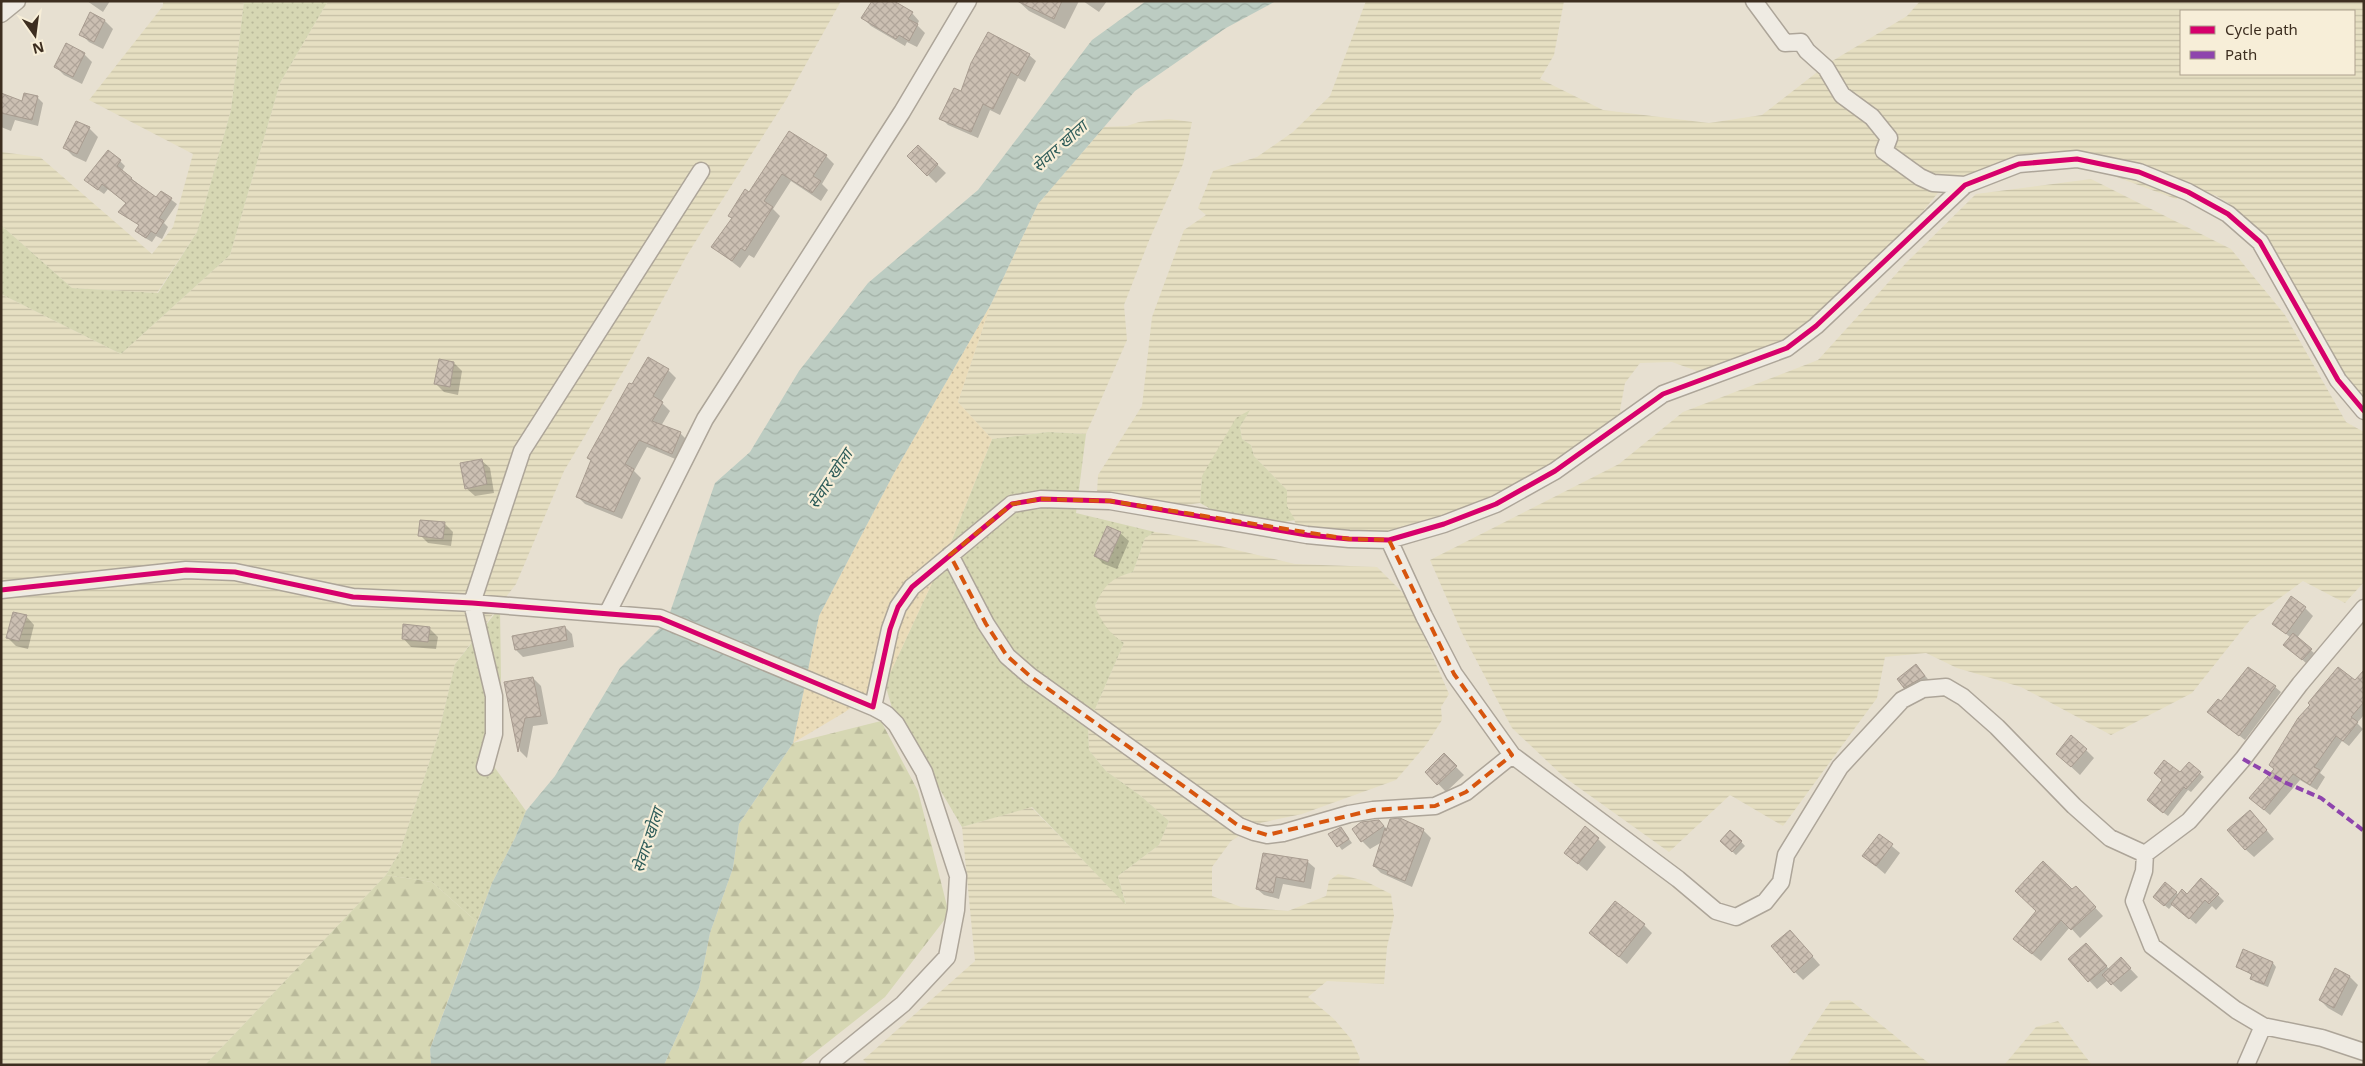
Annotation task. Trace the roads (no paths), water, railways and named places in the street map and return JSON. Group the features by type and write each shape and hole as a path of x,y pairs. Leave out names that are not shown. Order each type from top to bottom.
{"street":[{"path":"1,14 17,1"},
{"path":"608,612 705,419 902,112 968,1"},
{"path":"1754,1 1785,43 1801,42 1807,51 1826,68 1842,95 1872,117 1889,138 1884,151 1920,177 1933,183 1965,185"},
{"path":"872,706 890,629 898,607 912,587 1012,504 1040,499 1110,500 1307,535 1389,540 1444,524 1496,504 1555,471 1662,394 1787,348 1816,326 1965,185 2019,164 2077,159 2139,172 2188,192 2228,214 2260,242 2338,380 2364,410"},
{"path":"485,767 494,734 494,696 472,603 522,451 701,171"},
{"path":"1389,540 1424,616 1454,674 1512,755 1678,879 1716,911 1736,917 1764,902 1780,882 1786,855 1840,767 1902,700 1923,689 1946,687 1964,697 2074,806 2110,838 2145,854"},
{"path":"950,555 986,624 1006,656 1030,676 1239,826 1254,832 1267,835 1283,833 1319,822 1373,810 1435,806 1466,792 1512,755"},
{"path":"1,590 186,570 210,570 260,576 353,597 608,612 660,618 844,694 886,714 896,724 924,772 958,876 956,910 947,957 902,1004 828,1065"},
{"path":"2364,608 2300,684 2243,758 2195,814 2145,854 2144,871 2134,901 2152,946 2236,1010 2263,1026 2322,1038 2364,1052"},
{"path":"2246,1065 2263,1026"}],"water":[{"name":"सेवार खोला","path":"1146,1 1276,1 1226,28 1135,91 1038,204 991,304 894,473 819,616 793,743 739,824 733,868 710,933 699,988 664,1065 431,1065 430,1049 492,883 515,838 526,811 555,776 620,668 667,621 715,483 750,452 799,371 868,283 978,190 1092,40"}]}
